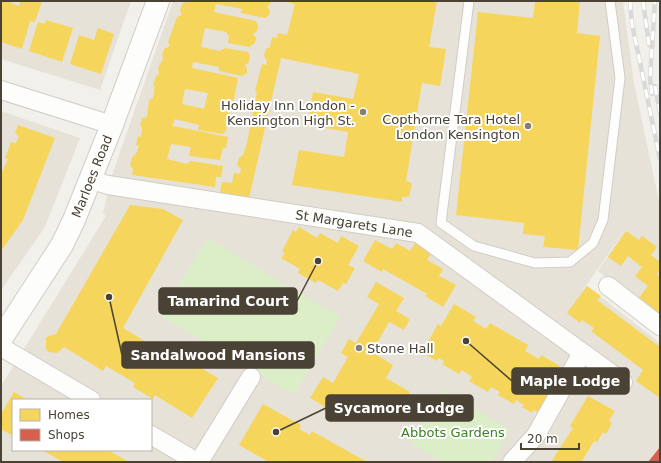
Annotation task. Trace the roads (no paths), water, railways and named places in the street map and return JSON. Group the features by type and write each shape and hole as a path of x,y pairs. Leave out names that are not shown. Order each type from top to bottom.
{"street":[{"name":"Marloes Road","path":"1,339 62,245 74,220 89,179 112,125 158,1"},
{"path":"1,90 112,125"},
{"name":"St Margarets Lane","path":"89,179 108,185 418,233 623,382"},
{"path":"608,286 660,326"},
{"path":"1,347 89,399"},
{"path":"512,462 536,434 582,353"},
{"path":"152,436 198,462 251,377"}],"lane":[{"path":"469,1 441,222 474,246 535,263 570,262 593,243 603,220 620,78 610,1"}],"railway":[{"path":"630,1 632,24 660,159"},
{"path":"643,1 649,45"},
{"path":"652,94 650,79 655,1"},
{"path":"655,86 660,113"}],"place":[{"name":"Holiday Inn London - Kensington High St.","path":"363,112"},
{"name":"Copthorne Tara Hotel London Kensington","path":"528,126"},
{"name":"Tamarind Court","path":"318,261"},
{"name":"Sandalwood Mansions","path":"109,297"},
{"name":"Maple Lodge","path":"466,341"},
{"name":"Stone Hall","path":"359,348"},
{"name":"Sycamore Lodge","path":"276,432"}],"park label":[{"name":"Abbots Gardens","path":"453,432"}]}
